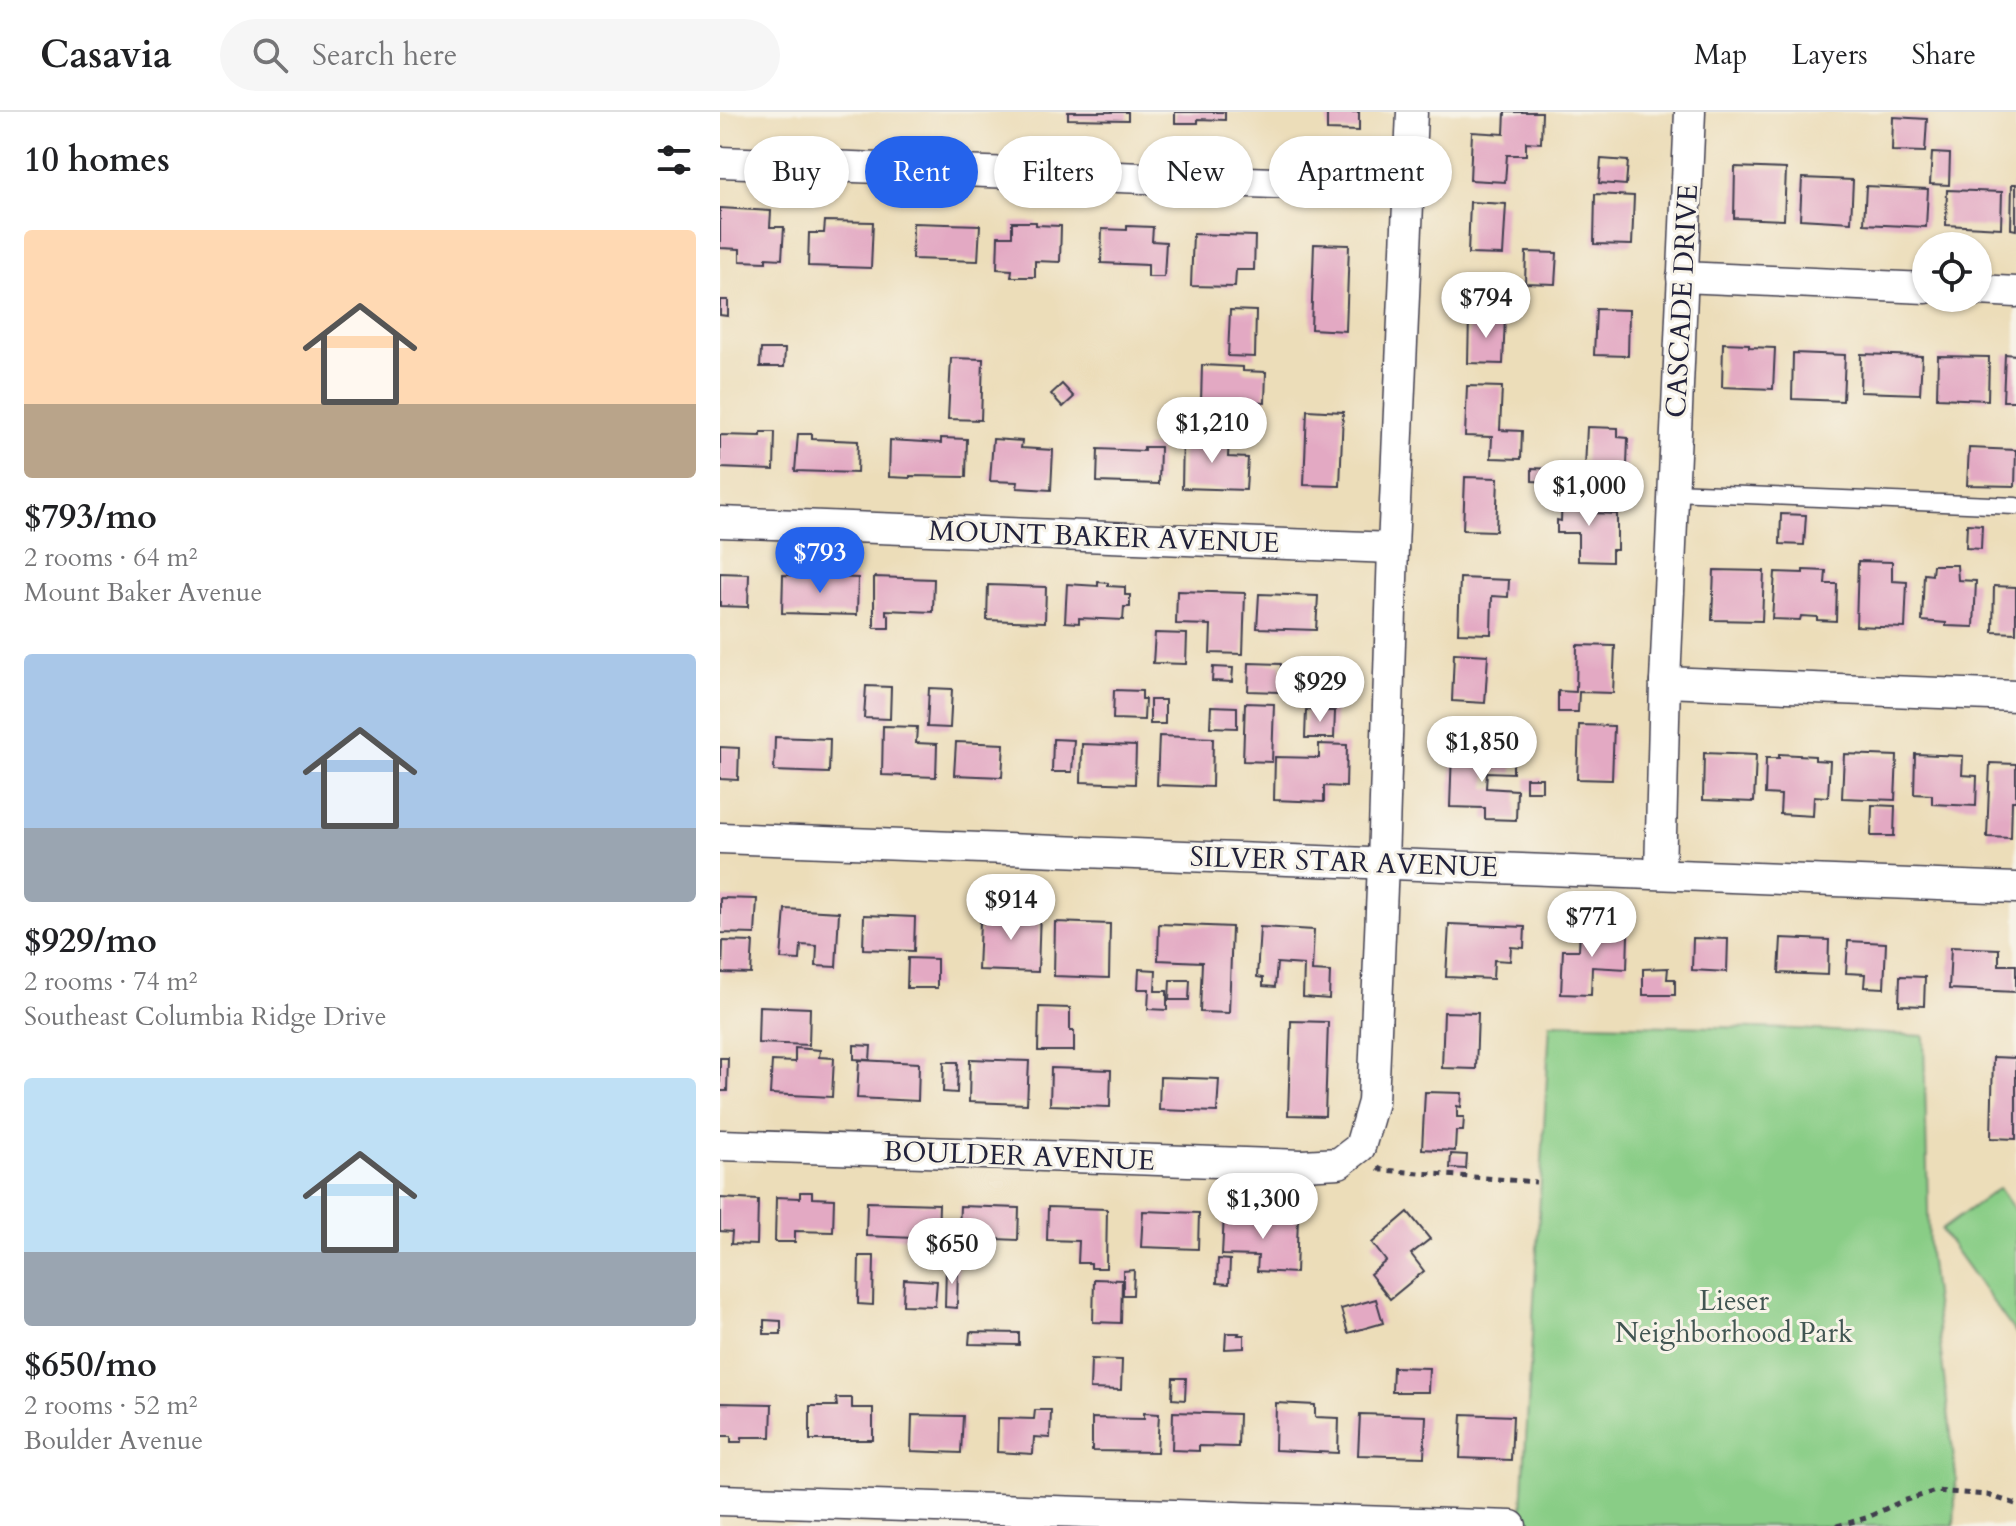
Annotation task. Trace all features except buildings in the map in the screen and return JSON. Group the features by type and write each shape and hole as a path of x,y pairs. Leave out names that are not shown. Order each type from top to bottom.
{"street":[{"path":"1411,136 1412,112"},
{"name":"CASCADE DRIVE","path":"1660,873 1665,682 1690,112"},
{"path":"720,162 1269,183"},
{"path":"1355,1151 1373,1102 1408,208"},
{"path":"1682,277 1912,287"},
{"path":"1992,291 2016,292"},
{"name":"MOUNT BAKER AVENUE","path":"720,522 1393,548"},
{"path":"1665,682 2016,696"},
{"name":"SILVER STAR AVENUE","path":"720,838 2016,888"},
{"name":"BOULDER AVENUE","path":"720,1145 1302,1165 1339,1163 1355,1151"},
{"path":"720,1500 940,1517 1511,1526"}],"lane":[{"path":"1673,492 2016,506"}],"path":[{"path":"1355,1151 1382,1170 1536,1182"},
{"path":"1837,1526 1936,1491 1987,1495 2016,1504"},
{"path":"1866,1518 1870,1526"}],"green space":[{"name":"Lieser Neighborhood Park","path":"1550,1023 1796,1029 1924,1036 1929,1253 1956,1476 1954,1526 1521,1526"},
{"path":"1999,1188 2016,1212 2016,1334 1941,1230"}]}
